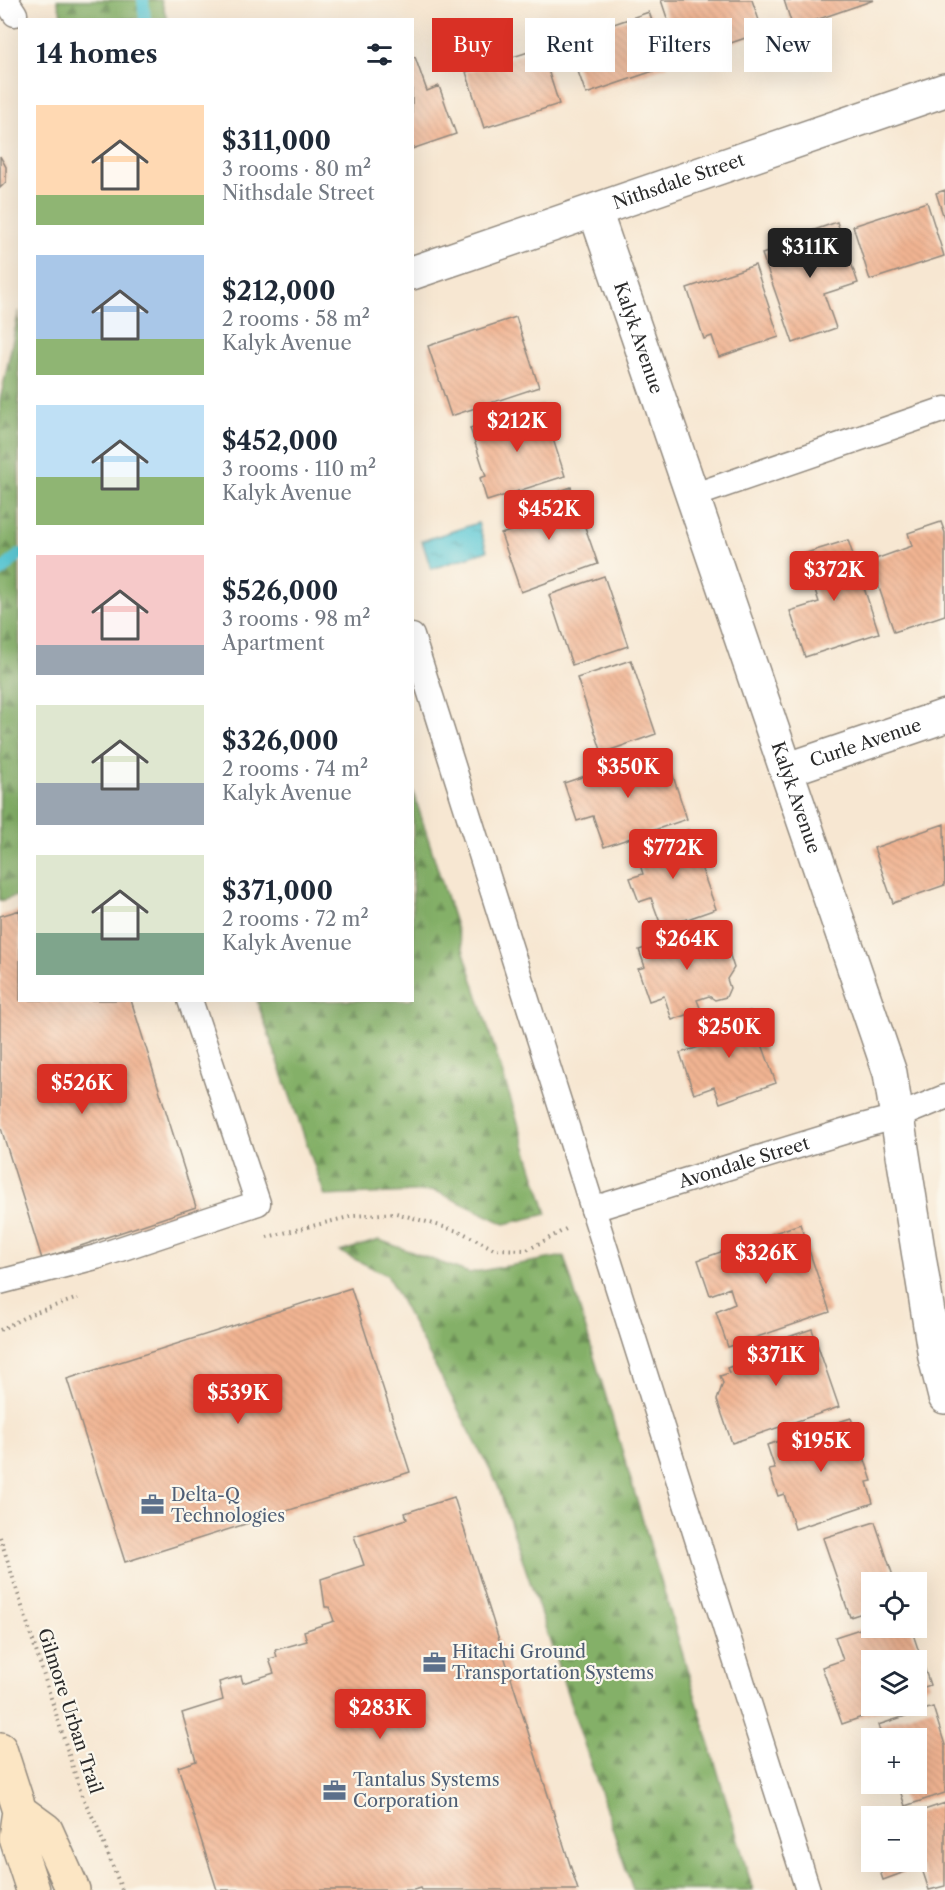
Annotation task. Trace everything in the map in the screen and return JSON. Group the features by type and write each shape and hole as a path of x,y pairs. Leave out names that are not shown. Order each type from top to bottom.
{"street":[{"name":"Nithsdale Street","path":"414,272 945,90"},
{"name":"Kalyk Avenue","path":"595,211 890,1073 935,1357 945,1397"},
{"name":"Curle Avenue","path":"786,770 945,716"},
{"path":"1,1755 20,1811 16,1839 33,1890"},
{"path":"20,1811 46,1830 73,1890"}],"lane":[{"path":"692,496 945,409"},
{"path":"414,642 808,1890"},
{"path":"0,1282 96,1257 258,1203 191,1002"},
{"name":"Avondale Street","path":"593,1209 896,1117 945,1097"}],"path":[{"path":"261,1239 353,1216 396,1213 460,1232 494,1249 527,1250 573,1225 593,1209"},
{"path":"0,1330 31,1314 80,1298"},
{"name":"Gilmore Urban Trail","path":"0,1537 82,1796 97,1826 122,1890"}],"green space":[{"path":"57,0 161,0 167,18 63,18"},
{"path":"18,316 18,896 0,901 0,401"},
{"path":"414,794 547,1214 505,1224 436,1191 325,1196 257,1002 414,1002"},
{"path":"379,1240 469,1273 564,1256 753,1890 633,1890 497,1483 387,1275 340,1252"}],"water":[{"path":"478,523 487,551 431,569 422,541"}],"building":[{"path":"661,0 752,0 758,18 744,18 744,38 732,43 732,18 667,18"},
{"path":"784,0 874,0 822,18 790,18"},
{"path":"649,12 651,18 631,18"},
{"path":"627,20 627,72 650,72 586,94 578,72 615,72 615,24"},
{"path":"525,53 525,72 549,72 559,104 484,128 466,72 513,72 513,57"},
{"path":"414,57 427,91 439,86 456,134 414,148"},
{"path":"0,156 6,167 6,182 0,188"},
{"path":"945,190 945,221 936,193"},
{"path":"927,202 944,256 870,280 853,226"},
{"path":"837,222 858,283 824,294 836,328 793,343 762,254 788,245 786,240"},
{"path":"755,265 779,337 719,357 712,336 704,339 687,288"},
{"path":"516,317 539,387 451,416 428,346"},
{"path":"542,405 565,476 487,501 480,478 486,476 470,428"},
{"path":"571,487 598,564 521,592 501,534 525,526 519,506"},
{"path":"941,522 945,533 945,615 894,632 870,561 912,546 908,533"},
{"path":"848,540 879,633 805,657 790,611 819,602 803,554"},
{"path":"604,576 628,646 572,665 549,595"},
{"path":"631,660 656,734 602,753 577,678"},
{"path":"657,752 664,773 671,770 687,819 604,847 593,816 577,821 564,783"},
{"path":"944,824 945,885 893,903 874,848"},
{"path":"688,830 716,909 662,928 651,898 639,902 630,878 643,874 635,849"},
{"path":"18,911 18,1002 132,1002 196,1207 42,1259 0,1125 0,916"},
{"path":"721,928 734,968 727,979 730,988 726,997 715,1000 709,996 697,1000 701,1010 672,1020 664,996 649,1001 638,969 645,967 639,950 705,929 706,933"},
{"path":"750,1011 776,1083 720,1103 714,1087 694,1094 680,1053 699,1047 694,1031"},
{"path":"800,1224 830,1312 728,1347 716,1312 735,1304 730,1288 710,1295 698,1260"},
{"path":"351,1288 410,1472 125,1562 67,1379"},
{"path":"812,1329 839,1407 732,1443 717,1400 723,1383 720,1376 729,1373 727,1368 738,1364 736,1359 747,1355 746,1351"},
{"path":"851,1418 872,1481 867,1482 873,1503 795,1529 784,1494 778,1496 769,1470 775,1469 767,1445"},
{"path":"454,1497 578,1890 421,1890 420,1888 414,1890 217,1890 178,1767 196,1761 182,1713 223,1700 219,1682 241,1676 243,1683 274,1673 269,1659 277,1657 275,1650 307,1641 304,1631 334,1621 329,1607 325,1607 321,1579 364,1565 354,1536 407,1519 405,1513"},
{"path":"875,1522 892,1572 861,1572 861,1614 850,1617 823,1538"},
{"path":"861,1629 861,1638 914,1638 918,1650 861,1650 861,1716 865,1716 842,1724 822,1667 843,1660 835,1637"},
{"path":"933,1707 945,1745 945,1793 905,1806 901,1794 927,1794 927,1728 879,1728 878,1725 906,1716 927,1716 927,1709"},
{"path":"945,1803 945,1886 929,1890 923,1872 927,1872 927,1809"},
{"path":"880,1872 905,1872 883,1880"}],"waterway":[{"path":"143,0 145,18"},
{"path":"0,572 18,556"}],"place":[{"name":"Delta-Q Technologies","path":"153,1505"},
{"name":"Hitachi Ground Transportation Systems","path":"434,1662"},
{"name":"Tantalus Systems Corporation","path":"335,1790"}]}
